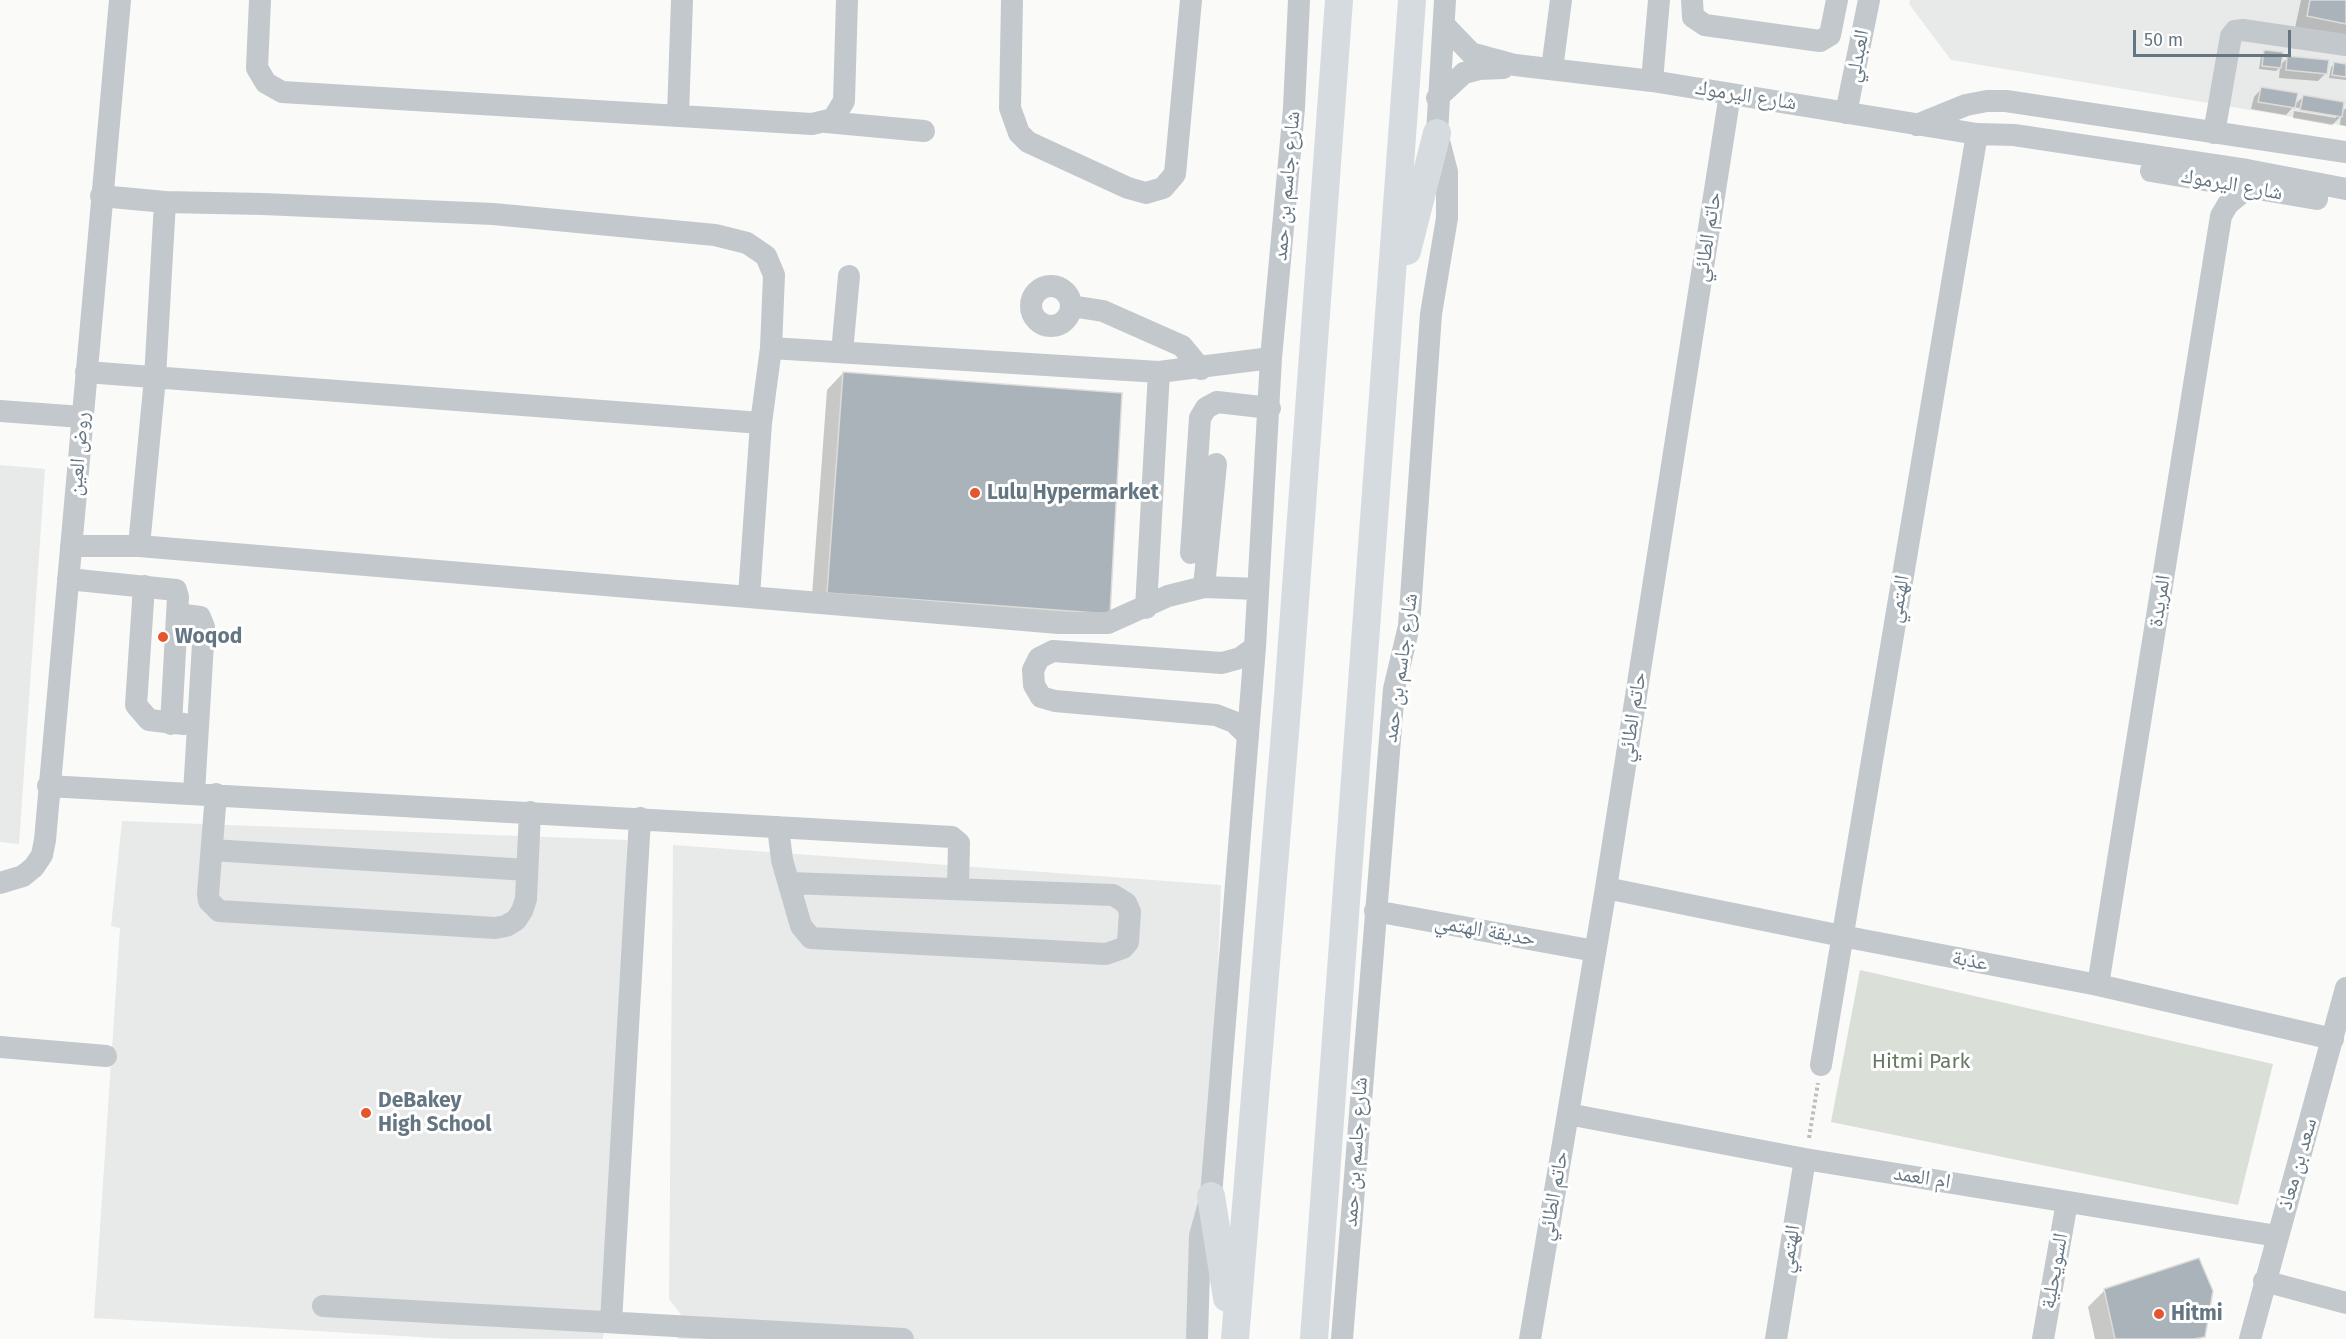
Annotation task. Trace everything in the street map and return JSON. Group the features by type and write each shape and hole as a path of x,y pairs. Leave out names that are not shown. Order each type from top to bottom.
{"main road":[{"name":"شارع جاسم بن حمد","path":"1235,1339 1290,674 1339,0"},
{"name":"شارع جاسم بن حمد","path":"1314,1339 1412,0"},
{"path":"1392,279 1406,256 1437,133"},
{"path":"1211,1196 1226,1280 1230,1339"}],"street":[{"name":"روض العين","path":"0,883 23,876 34,867 42,855 45,840 48,786 120,0"},
{"path":"261,0 257,68 266,83 282,92 812,124 826,122 924,131"},
{"path":"678,115 682,0"},
{"path":"826,122 838,114 844,101 848,0"},
{"path":"1012,0 1010,108 1012,122 1019,133 1028,142 1128,188 1146,193 1163,188 1175,174 1191,0"},
{"name":"شارع جاسم بن حمد","path":"1197,1339 1200,1236 1211,1196 1255,647 1271,358 1294,108 1299,0"},
{"name":"شارع جاسم بن حمد","path":"1342,1339 1394,689 1409,626 1431,314 1448,218 1447,172 1437,133 1437,98 1445,26 1445,0"},
{"path":"1552,69 1560,0"},
{"path":"1652,81 1659,0"},
{"path":"1692,0 1693,17 1705,25 1820,41 1830,35 1837,0"},
{"name":"العبدلي","path":"1846,113 1869,0"},
{"path":"1445,26 1471,53 1515,65"},
{"path":"2214,134 2231,36 2235,31 2242,30 2346,45"},
{"path":"1437,98 1464,73 1515,65"},
{"name":"شارع اليرموك","path":"1515,65 1652,81 1977,134 2014,135 2247,170 2346,189"},
{"name":"حاتم الطائي","path":"1530,1339 1606,888 1730,94"},
{"path":"1917,125 1966,105 1996,101 2346,152"},
{"name":"شارع اليرموك","path":"1977,134 2024,150 2346,204"},
{"name":"الهتمي","path":"1821,1065 1977,134"},
{"path":"2204,180 2213,194 2221,216"},
{"path":"2221,216 2228,204 2249,187"},
{"path":"101,196 165,202 493,214 715,235 747,243 766,256 774,275 771,348 761,423 749,596"},
{"path":"139,546 154,378 165,202"},
{"name":"المريدة","path":"2098,985 2221,216"},
{"path":"842,352 849,276"},
{"path":"1057,287 1068,294 1071,306 1067,319 1048,327 1033,314 1032,301 1038,291 1057,287"},
{"path":"1071,306 1103,311 1182,346 1201,369"},
{"path":"1047,366 1048,327"},
{"path":"771,348 1159,372 1201,369 1271,358"},
{"path":"86,372 761,423"},
{"path":"1146,608 1159,372"},
{"path":"1191,552 1200,418 1206,408 1217,402 1270,408"},
{"path":"0,411 82,417"},
{"path":"1204,587 1216,464"},
{"path":"71,546 139,546 1059,623 1108,624 1168,596 1204,587 1258,589"},
{"path":"68,579 176,590 177,614 171,724"},
{"path":"144,586 136,705 149,720 198,725"},
{"path":"177,614 200,617 204,623 198,725 212,850 209,901 219,911 495,928 506,926 516,920 526,899 530,812"},
{"path":"1248,736 1234,722 1216,715 1055,701 1041,697 1034,685 1033,669 1039,658 1053,651 1222,663 1240,658 1255,647"},
{"path":"48,786 952,837 959,843 958,888"},
{"path":"611,1322 640,818"},
{"path":"777,827 782,860 804,931 817,939 1106,954 1123,948 1128,942 1130,912 1126,903 1113,895 790,884"},
{"path":"212,850 527,870"},
{"name":"عذبة","path":"1606,888 2098,985 2333,1039"},
{"name":"حديقة الهتمي","path":"1375,911 1595,951"},
{"name":"سعد بن معاذ","path":"2250,1339 2346,988"},
{"path":"0,1047 106,1056"},
{"name":"ام العمد","path":"1568,1114 1805,1159 2277,1236"},
{"name":"الهتمي","path":"1776,1339 1805,1159"},
{"name":"السويحلية","path":"2043,1339 2067,1202"},
{"path":"2264,1281 2346,1304"},
{"path":"323,1306 903,1339"}],"path":[{"path":"1805,1159 1821,1065"}],"shaded area":[{"path":"1910,0 2346,0 2346,126 1951,60 1909,4"},
{"path":"0,465 45,469 19,844 0,842"},
{"name":"DeBakey High School","path":"122,821 627,840 621,1298 604,1313 603,1339 453,1339 94,1318 120,928 111,926"},
{"path":"673,845 1221,885 1205,1339 678,1339 682,1316 669,1299"}],"green space":[{"name":"Hitmi Park","path":"1860,970 2273,1064 2238,1205 1831,1122"}],"building":[{"path":"2310,0 2346,0 2346,24 2307,16"},
{"path":"2264,50 2283,52 2281,68 2262,66"},
{"path":"2287,56 2329,60 2327,74 2286,70"},
{"path":"2334,62 2346,64 2346,77 2332,75"},
{"path":"2261,87 2298,93 2295,108 2258,102"},
{"path":"2303,95 2344,102 2342,117 2300,110"},
{"name":"Lulu Hypermarket","path":"843,372 1122,393 1110,614 827,593"},
{"name":"Hitmi","path":"2199,1258 2213,1291 2205,1337 2115,1339 2104,1289"}],"place":[{"name":"Lulu Hypermarket","path":"975,493"},
{"name":"Woqod","path":"163,637"},
{"name":"DeBakey High School","path":"366,1113"},
{"name":"Hitmi","path":"2159,1314"}]}
